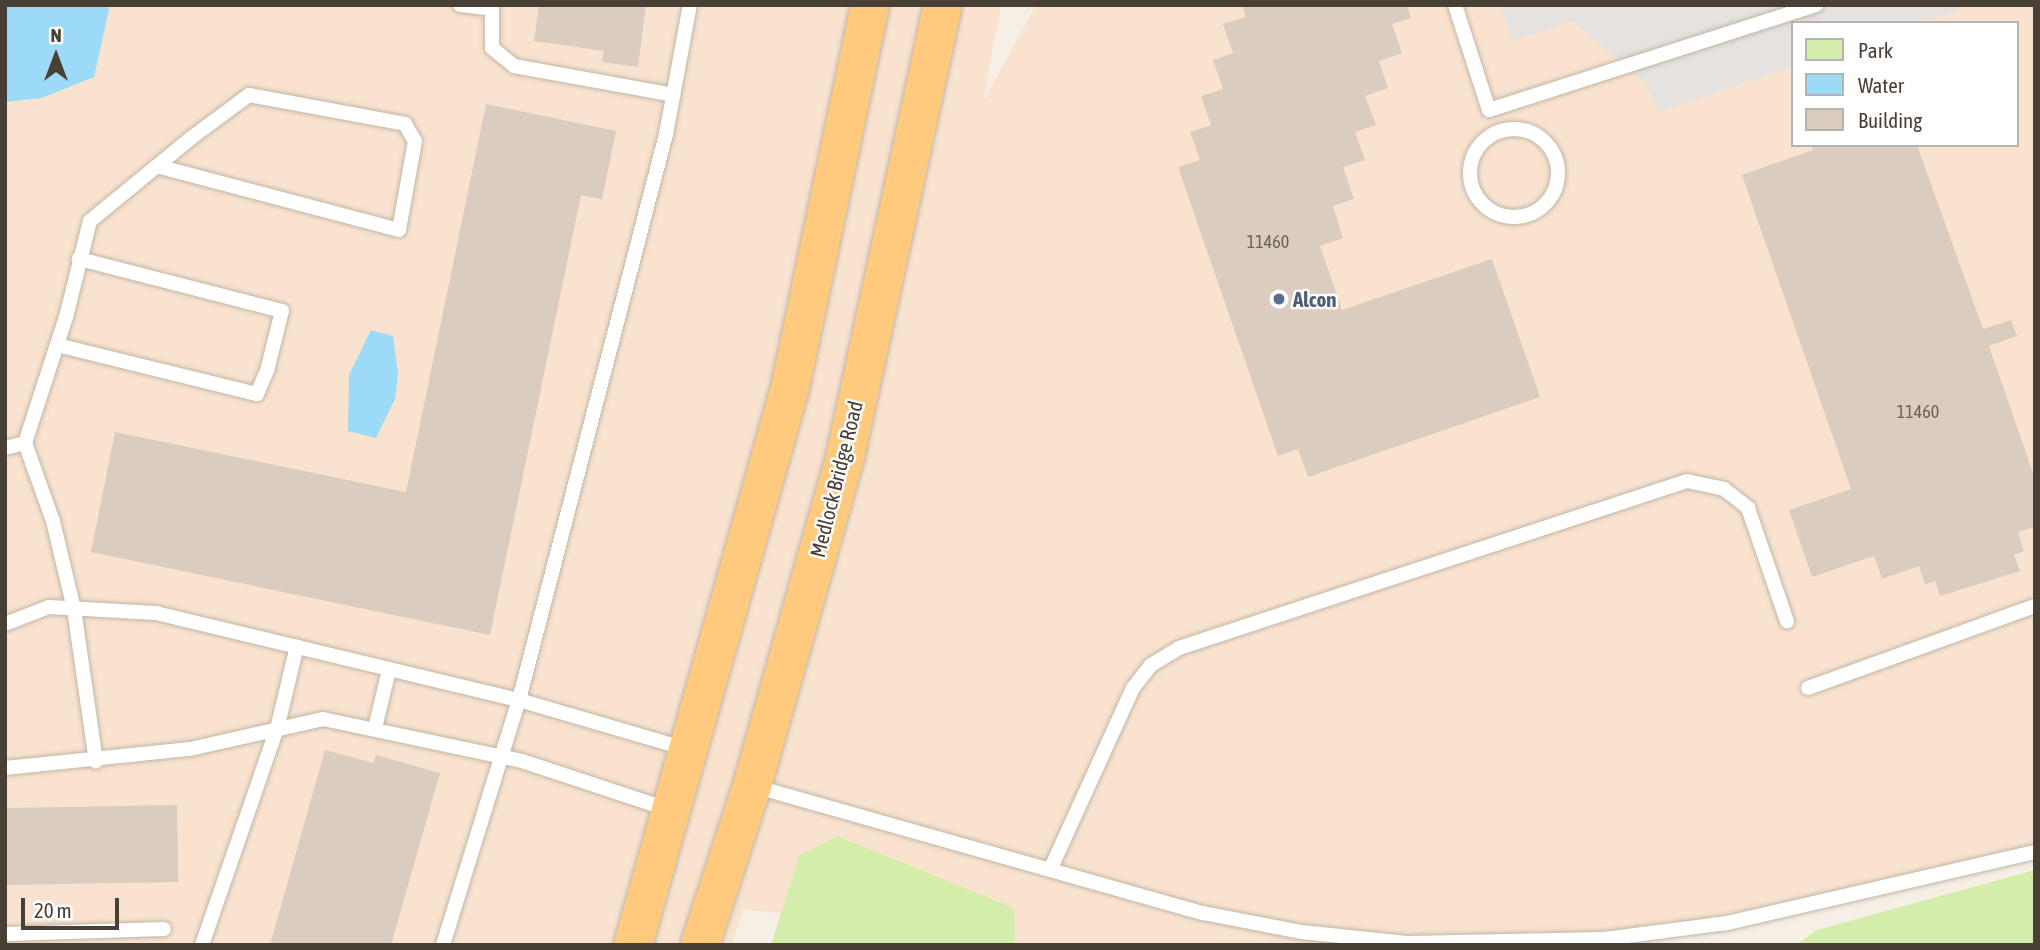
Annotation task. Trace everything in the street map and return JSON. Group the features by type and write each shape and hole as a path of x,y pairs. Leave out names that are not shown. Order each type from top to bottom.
{"highway":[{"path":"633,945 790,388 870,5"},
{"name":"Medlock Bridge Road","path":"700,945 752,786 846,453 943,5"}],"lane":[{"path":"460,5 492,7 492,48 514,66 673,95"},
{"path":"443,945 519,700 673,95 690,5"},
{"path":"1455,5 1496,132"},
{"path":"1489,110 1817,5"},
{"path":"96,761 74,609 53,521 25,443 57,345 90,221 157,166 249,94 405,124 415,141 399,230 157,166"},
{"path":"1509,129 1537,135 1556,156 1554,191 1541,208 1527,215 1498,214 1481,200 1471,181 1475,153 1496,132 1509,129"},
{"path":"57,345 257,394 267,371 282,311 79,258"},
{"path":"5,449 25,443"},
{"path":"1050,870 1133,688 1158,660 1192,644 1687,481 1724,489 1748,508 1787,621"},
{"path":"1808,688 2035,606"},
{"path":"5,624 49,607 156,613 519,700 688,750"},
{"path":"202,945 277,729 297,646"},
{"path":"375,728 389,670"},
{"path":"5,768 96,761 190,749 323,719 502,756 671,811"},
{"path":"752,786 1252,924 1354,939 1465,944 1604,939 1727,923 2035,852"},
{"path":"5,934 164,929"}],"shaded area":[{"path":"5,5 1001,5 983,102 1036,5 2035,5 2035,856 1562,945 1039,945 743,909 732,945 5,945"},
{"path":"1499,5 1971,5 1926,21 1792,21 1792,66 1659,112 1646,84 1573,21 1512,41"}],"green space":[{"path":"837,836 1014,908 1015,945 771,945 799,856"},
{"path":"2035,870 2035,945 1796,945 1817,930"}],"water":[{"path":"5,5 110,5 94,77 42,98 5,102"},
{"path":"371,330 393,336 398,374 395,399 376,438 348,431 349,375"}],"building":[{"path":"539,5 646,5 638,67 602,62 604,51 534,41"},
{"path":"1242,5 1407,5 1411,18 1392,24 1402,53 1379,61 1388,88 1365,96 1376,125 1355,132 1365,160 1343,167 1354,199 1333,206 1343,238 1320,246 1342,310 1492,259 1540,397 1308,477 1298,449 1278,456 1178,167 1200,160 1190,132 1211,125 1201,96 1223,89 1213,60 1233,53 1223,24 1246,17"},
{"path":"486,104 616,131 602,199 581,195 490,635 91,552 115,432 406,492"},
{"path":"1812,147 1918,147 1983,329 2011,320 2017,336 1989,346 2035,479 2035,527 2018,532 2024,551 2014,555 2020,571 1940,596 1935,581 1925,584 1919,566 1882,579 1874,556 1812,577 1789,510 1851,489 1742,175 1813,150"},
{"path":"325,750 373,763 376,755 440,773 391,945 270,945"},
{"path":"177,805 178,882 6,885 5,808"}],"place":[{"name":"Alcon","path":"1279,299"}]}
